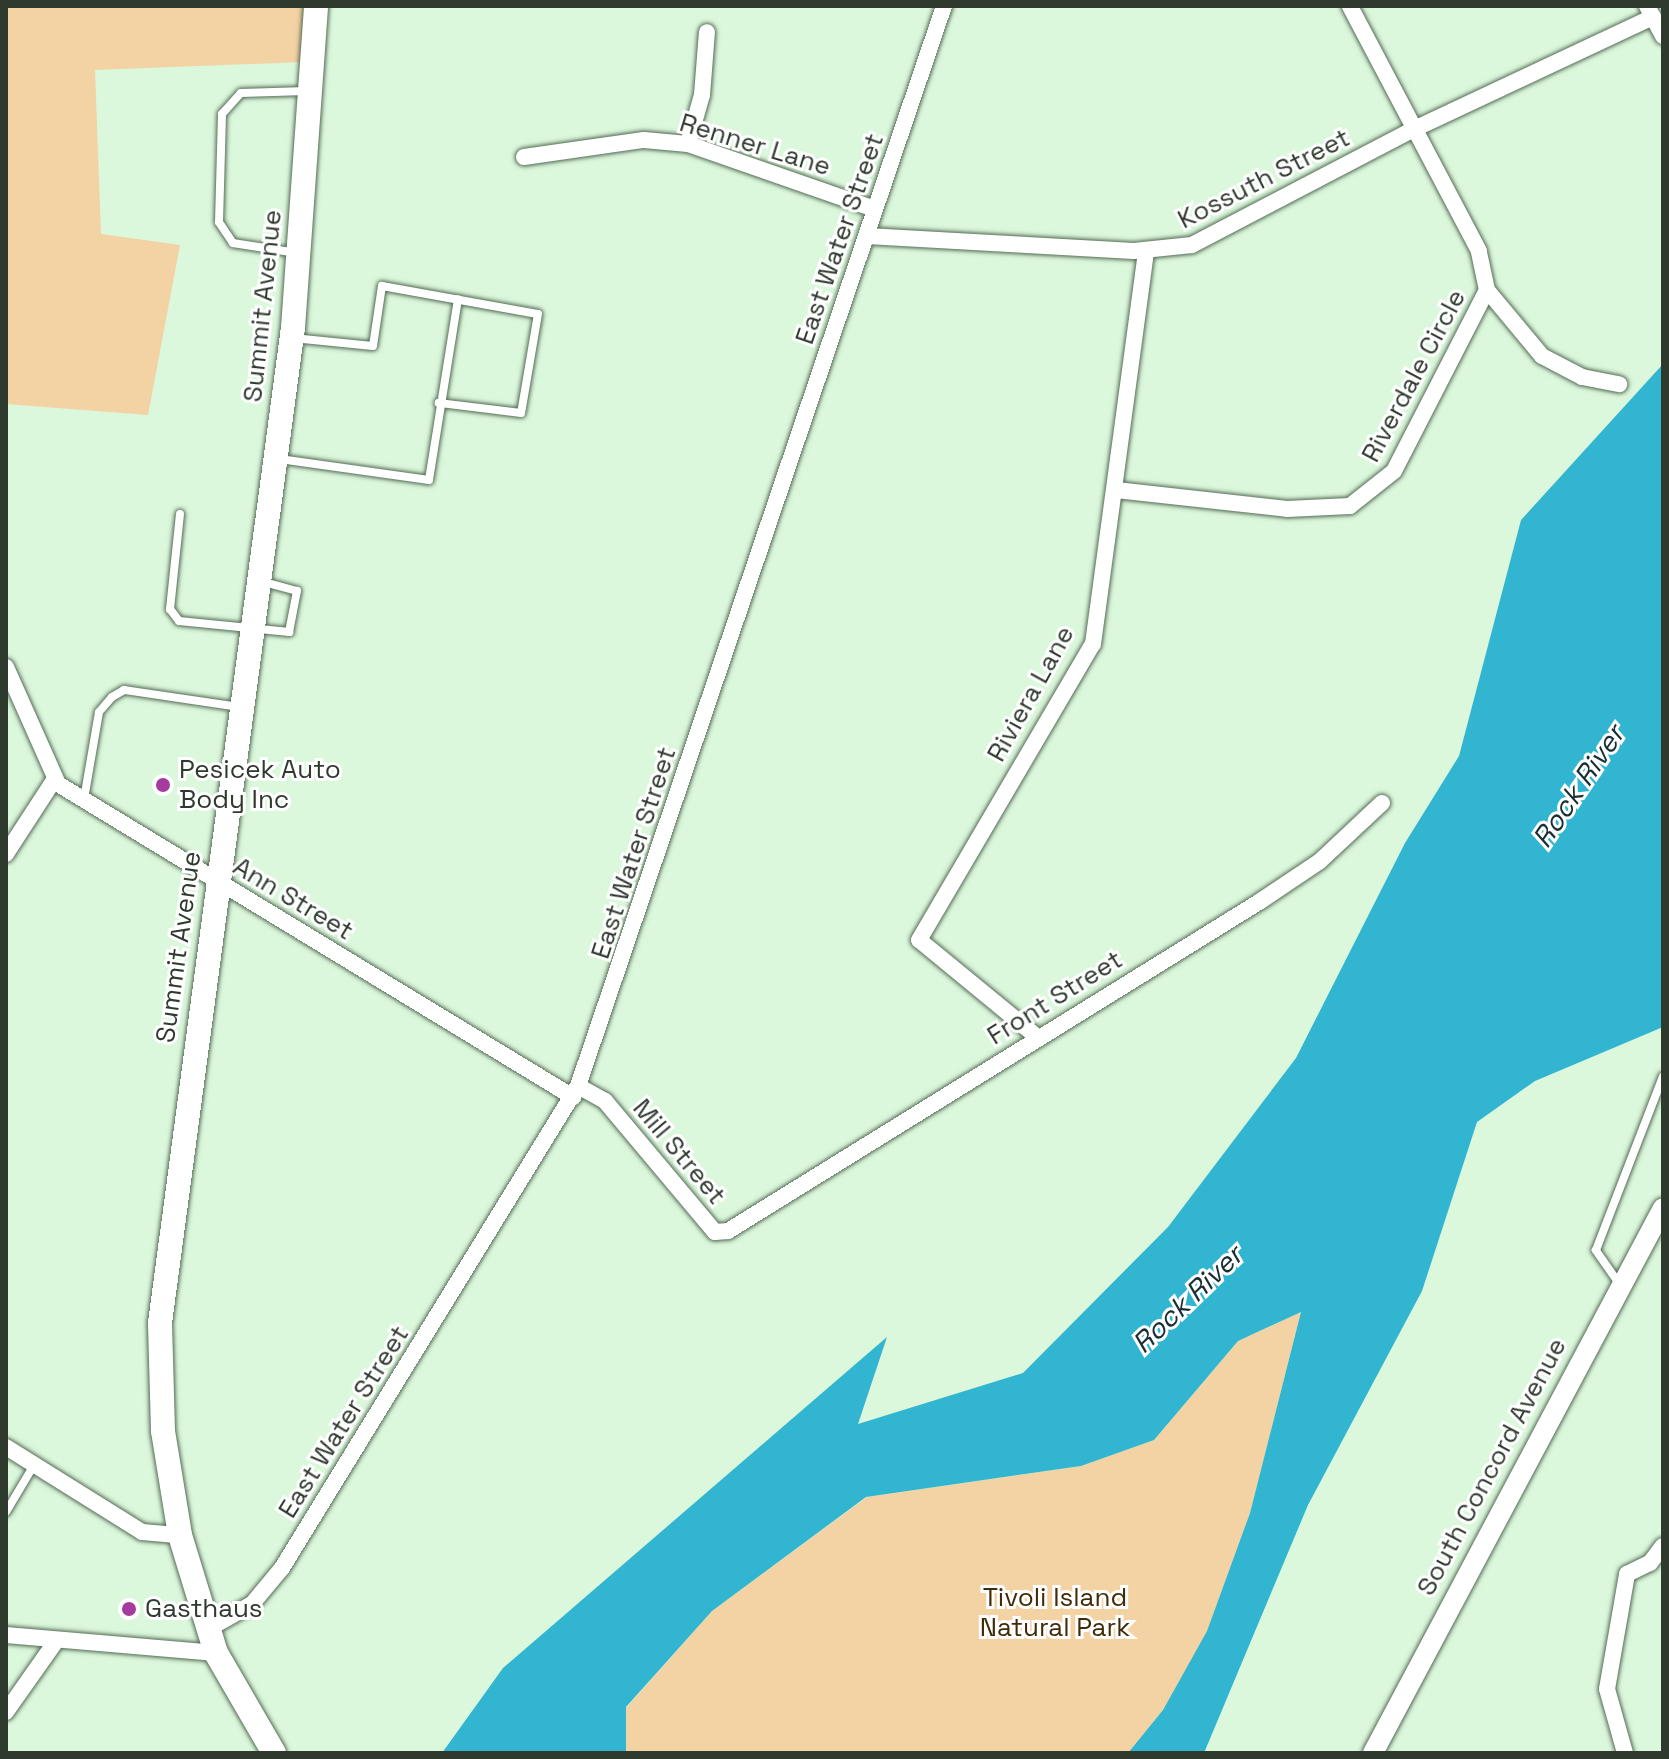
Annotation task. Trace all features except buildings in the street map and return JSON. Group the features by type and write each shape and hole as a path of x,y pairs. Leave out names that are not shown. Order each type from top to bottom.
{"main road":[{"name":"Summit Avenue","path":"274,1753 216,1653 180,1535 163,1431 160,1323 240,707 292,338 316,6"}],"street":[{"name":"East Water Street","path":"208,1629 252,1604 282,1568 576,1092 944,6"},
{"name":"Riverdale Circle","path":"1116,490 1287,509 1350,506 1394,471 1487,290 1479,251 1350,6"},
{"name":"Kossuth Street","path":"867,236 1146,251 1192,245 1414,129 1654,12"},
{"path":"1654,12 1663,36"},
{"path":"688,144 702,95 707,32"},
{"name":"Renner Lane","path":"524,157 644,140 688,144 875,209"},
{"name":"Riviera Lane","path":"1036,1036 919,940 1093,644 1146,251"},
{"path":"1487,290 1542,356 1582,377 1619,384"},
{"path":"6,667 54,780 6,854"},
{"name":"Ann Street","path":"54,780 218,882 576,1092"},
{"name":"Front Street","path":"744,1221 1036,1036 1259,902 1320,861 1382,803"},
{"name":"Mill Street","path":"576,1092 605,1101 715,1232 744,1221"},
{"name":"South Concord Avenue","path":"1373,1753 1618,1282 1663,1208"},
{"path":"6,1447 142,1532 180,1535"},
{"path":"1625,1753 1607,1689 1627,1574 1657,1567 1663,1546"},
{"path":"6,1635 216,1653"},
{"path":"6,1712 56,1641"}],"lane":[{"path":"298,253 233,243 219,222 222,114 241,93 310,91"},
{"path":"292,338 373,346 382,286 538,314 521,413 439,403"},
{"path":"274,459 429,480 458,299"},
{"path":"180,514 170,609 179,621 251,631 289,632 297,591 259,581"},
{"path":"83,799 99,712 112,697 124,690 240,707"},
{"path":"1618,1282 1596,1250 1663,1076"},
{"path":"6,1512 34,1465"}],"green space":[{"path":"6,6 306,6 303,62 95,70 101,234 180,245 148,415 6,404"},
{"name":"Tivoli Island Natural Park","path":"1301,1312 1250,1513 1207,1631 1163,1710 1128,1753 626,1753 626,1708 712,1611 867,1497 1081,1466 1154,1440 1238,1341"}],"water":[{"name":"Rock River","path":"1663,364 1663,1027 1535,1081 1477,1122 1422,1291 1308,1505 1204,1753 1128,1753 1163,1710 1207,1631 1250,1513 1301,1312 1238,1341 1154,1440 1081,1466 866,1497 712,1611 626,1707 626,1753 442,1753 503,1668 887,1337 858,1424 1023,1373 1168,1227 1296,1058 1405,843 1459,756 1521,520"}],"place":[{"name":"Pesicek Auto Body Inc","path":"163,785"},
{"name":"Gasthaus","path":"129,1609"}]}
